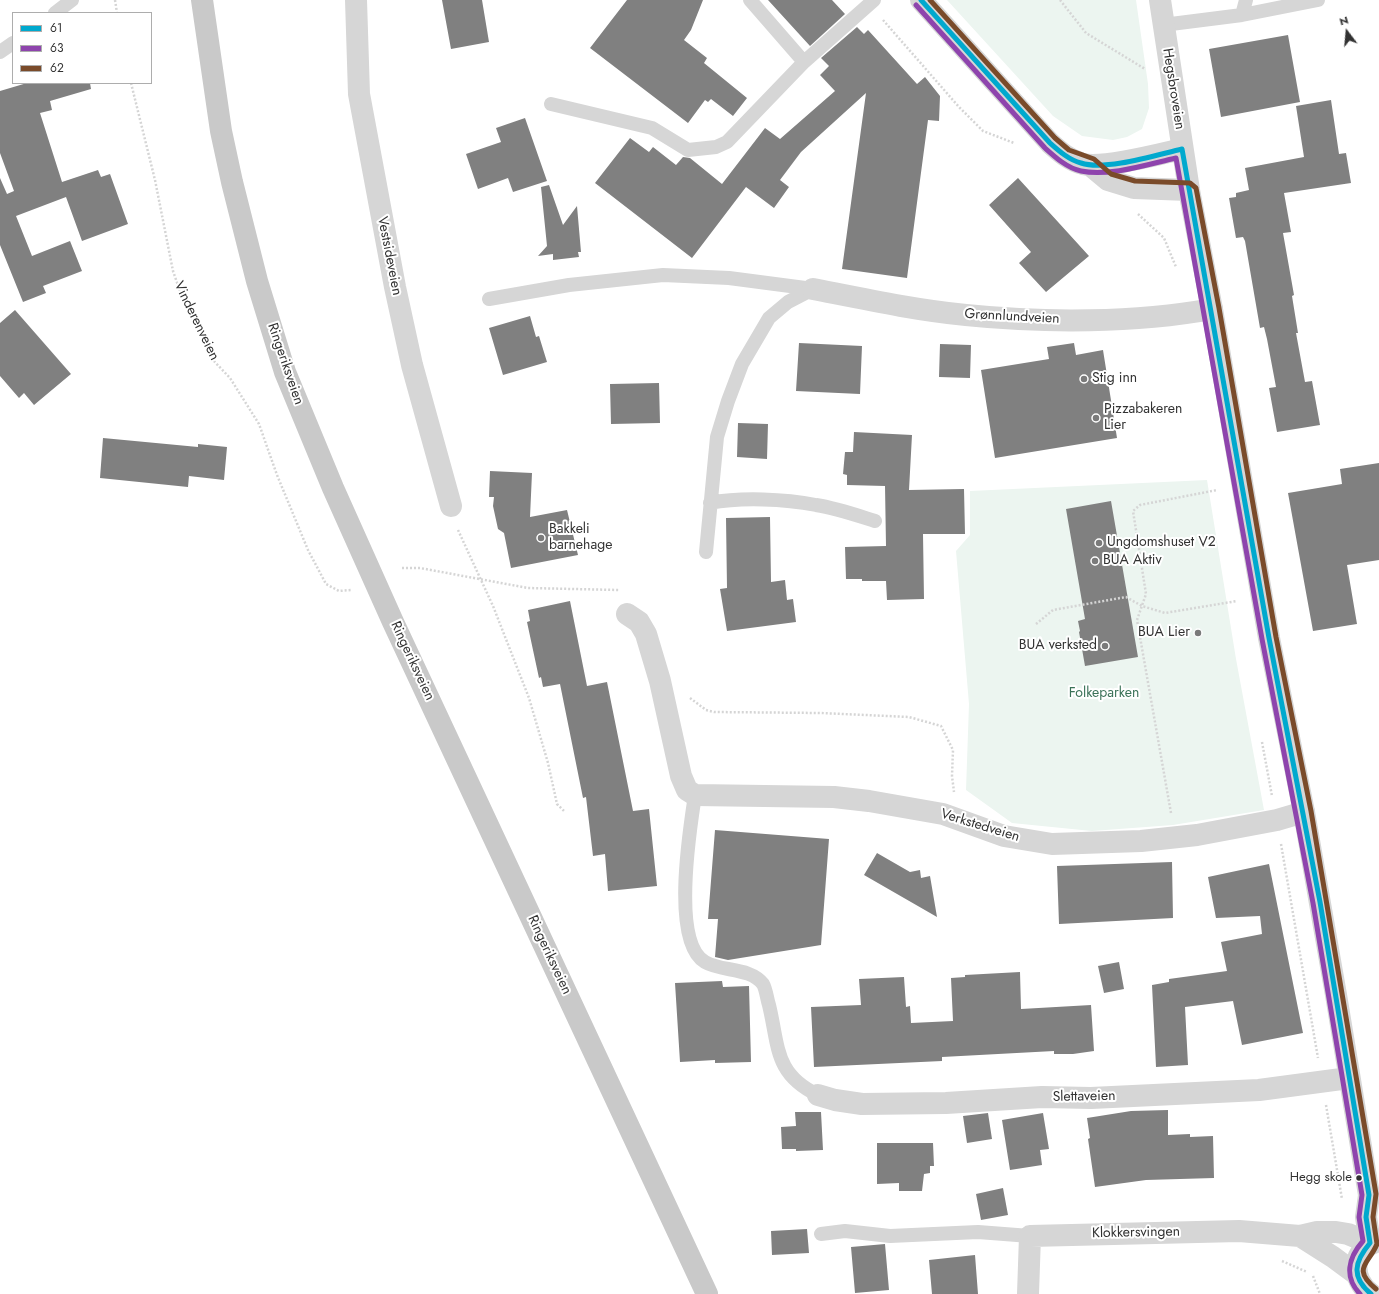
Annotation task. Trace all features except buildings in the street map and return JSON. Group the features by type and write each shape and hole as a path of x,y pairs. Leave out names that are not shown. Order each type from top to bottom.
{"main road":[{"name":"Ringeriksveien","path":"202,0 221,130 232,182 257,281 285,372 333,488 374,580 707,1294"}],"street":[{"name":"Vestsideveien","path":"356,0 359,94 392,272 412,365 451,506"},
{"path":"921,0 1050,142 1065,156 1090,165 1108,180 1134,188 1189,190"},
{"name":"Hegsbroveien","path":"1160,0 1189,190 1212,309 1271,645 1304,812 1350,1078 1374,1202 1366,1217 1374,1242"},
{"path":"1090,165 1131,160 1182,149"},
{"name":"Grønnlundveien","path":"813,289 922,310 975,316 1058,320 1104,320 1186,313 1212,309"},
{"path":"627,614 639,622 646,634 660,681 681,776 687,790 699,795"},
{"name":"Verkstedveien","path":"699,795 834,797 869,801 943,814 1004,836 1052,844 1148,840 1197,835 1277,820 1304,812"},
{"name":"Slettaveien","path":"818,1095 836,1100 862,1104 946,1103 1042,1097 1091,1098 1167,1093 1215,1092 1309,1085 1350,1078"},
{"name":"Klokkersvingen","path":"1030,1236 1239,1231 1300,1236 1317,1232 1336,1232 1374,1242"},
{"path":"1028,1294 1030,1236"},
{"name":"Klokkersvingen","path":"1300,1236 1356,1274"},
{"path":"1371,1294 1365,1289 1356,1274 1356,1265 1360,1254 1374,1242"}],"lane":[{"path":"56,12 72,0"},
{"path":"750,0 804,62"},
{"path":"1242,15 1246,0"},
{"path":"1163,25 1242,15 1318,0"},
{"path":"551,104 652,128 688,150 703,150 716,147 727,142 804,62 872,2"},
{"path":"0,52 12,44"},
{"path":"489,299 570,285 664,275 729,278 813,289"},
{"path":"706,552 717,437 728,401 742,364 769,318 788,302 813,289"},
{"path":"710,503 722,500 764,500 816,505 875,521"},
{"path":"699,795 689,830 685,882 686,926 691,944 703,961 726,970 753,975 764,985 778,1054 789,1074 804,1088 818,1095"},
{"path":"821,1234 845,1231 890,1236 978,1232 1030,1236"}],"path":[{"path":"115,0 117,12"},
{"path":"1060,0 1086,33 1146,70"},
{"path":"872,2 959,107 983,131 1016,144"},
{"name":"Vinderenveien","path":"131,84 155,180 173,271 181,294 194,323 208,346 212,359 230,378 258,424 308,550 326,584 339,591 356,590"},
{"path":"1137,208 1138,214 1164,238 1177,269"},
{"path":"1171,814 1137,620 1146,594 1133,511 1140,505 1217,490"},
{"path":"451,506 460,537 493,606 529,698 548,763 557,804 564,811"},
{"path":"402,568 420,568 528,588 621,590"},
{"path":"1036,624 1053,610 1126,597 1142,606 1165,613 1237,602"},
{"path":"686,694 692,701 706,710 714,712 820,713 909,717 941,726 953,750 952,776 954,791 957,797"},
{"path":"1265,795 1272,794"},
{"path":"1163,815 1178,813"},
{"path":"1277,820 1318,1062"},
{"path":"1325,1099 1342,1200"},
{"path":"1277,1260 1291,1264 1313,1276 1320,1294"}],"green space":[{"path":"947,0 1136,0 1148,84 1149,108 1142,129 1127,137 1113,140 1082,136 1053,116"},
{"name":"Folkeparken","path":"1207,480 1236,659 1264,810 1173,825 1092,831 1012,823 966,790 969,704 956,551 970,535 970,491"}],"transit line":[{"name":"61","path":"921,0 1050,143 1068,157 1081,163 1104,165 1117,164 1182,149 1269,638 1320,902 1369,1195 1366,1217 1370,1243 1361,1257 1357,1269 1360,1282 1371,1294"},
{"name":"62","path":"930,0 1055,138 1069,150 1094,159 1111,174 1135,181 1190,183 1196,188 1219,308 1276,637 1311,811 1376,1194 1373,1217 1377,1244 1364,1266 1363,1271 1364,1276 1376,1289"},
{"name":"63","path":"916,5 1045,148 1066,165 1081,171 1104,172 1129,169 1176,158 1262,639 1313,903 1362,1195 1359,1217 1363,1241 1354,1254 1350,1268 1352,1281 1360,1294"}],"place":[{"name":"Stig inn","path":"1084,379"},
{"name":"Pizzabakeren Lier","path":"1096,418"},
{"name":"Bakkeli barnehage","path":"541,538"},
{"name":"Ungdomshuset V2","path":"1099,543"},
{"name":"BUA Aktiv","path":"1095,561"},
{"name":"BUA Lier","path":"1198,633"},
{"name":"BUA verksted","path":"1105,646"},
{"name":"Hegg skole","path":"1359,1178"}]}
